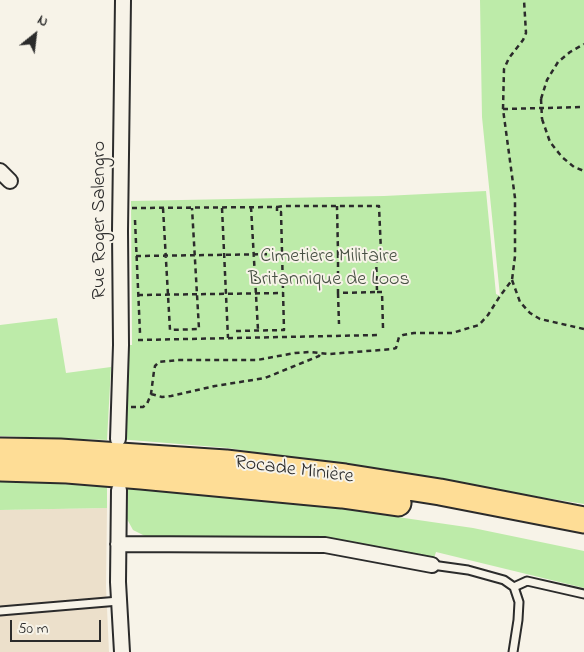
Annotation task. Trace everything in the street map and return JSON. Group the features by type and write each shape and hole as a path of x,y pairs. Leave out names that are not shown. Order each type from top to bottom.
{"highway":[{"name":"Rocade Minière","path":"0,451 77,453 236,464 344,477 432,491 584,520"},
{"name":"Rocade Minière","path":"0,468 67,470 132,475 342,495 422,506 584,537"}],"street":[{"name":"Rue Roger Salengro","path":"118,439 121,345 120,207 123,0"},
{"path":"119,490 119,601 122,652"},
{"path":"118,544 325,545 432,565"}],"lane":[{"path":"432,565 468,570 504,580 514,587 519,602 513,652"},
{"path":"514,587 526,581 584,594"},
{"path":"0,611 119,601"}],"path":[{"path":"524,0 526,33 504,69 503,108 515,198 515,256 512,280 520,302 530,313 540,319 584,329"},
{"path":"584,44 558,62 547,80 541,99 542,119 550,142 562,157 574,167 584,171"},
{"path":"503,108 584,106"},
{"path":"337,206 339,324"},
{"path":"120,207 379,206 381,252 338,253"},
{"path":"251,207 258,331"},
{"path":"235,331 284,330 282,212 277,212 277,207"},
{"path":"163,208 170,330 199,329 192,208"},
{"path":"222,208 228,338"},
{"path":"135,220 140,333"},
{"path":"376,252 377,292"},
{"path":"136,256 282,254"},
{"path":"119,406 143,407 147,404 151,394 155,366 159,362 178,360 257,360 295,353 330,354 393,349 398,345 399,337 403,334 452,333 473,327 479,325 488,315 512,280"},
{"path":"338,292 382,292 383,328"},
{"path":"138,295 283,293"},
{"path":"138,340 380,335"},
{"path":"151,394 162,397 171,396 214,386 265,378 320,354"}],"shaded area":[{"path":"107,508 106,586 109,652 0,652 0,510"}],"green space":[{"name":"Cimetière Militaire Britannique de Loos","path":"480,0 584,0 584,504 228,448 118,439 121,345 132,345 131,201 384,196 486,191 496,294 500,296 482,117"},
{"path":"57,318 66,373 111,367 107,440 0,436 0,325"},
{"path":"0,480 107,487 107,508 0,510"},
{"path":"128,489 245,496 308,504 473,528 584,551 584,588 436,552 432,565 325,545 208,545 171,536 145,536 133,530 127,519"}]}
